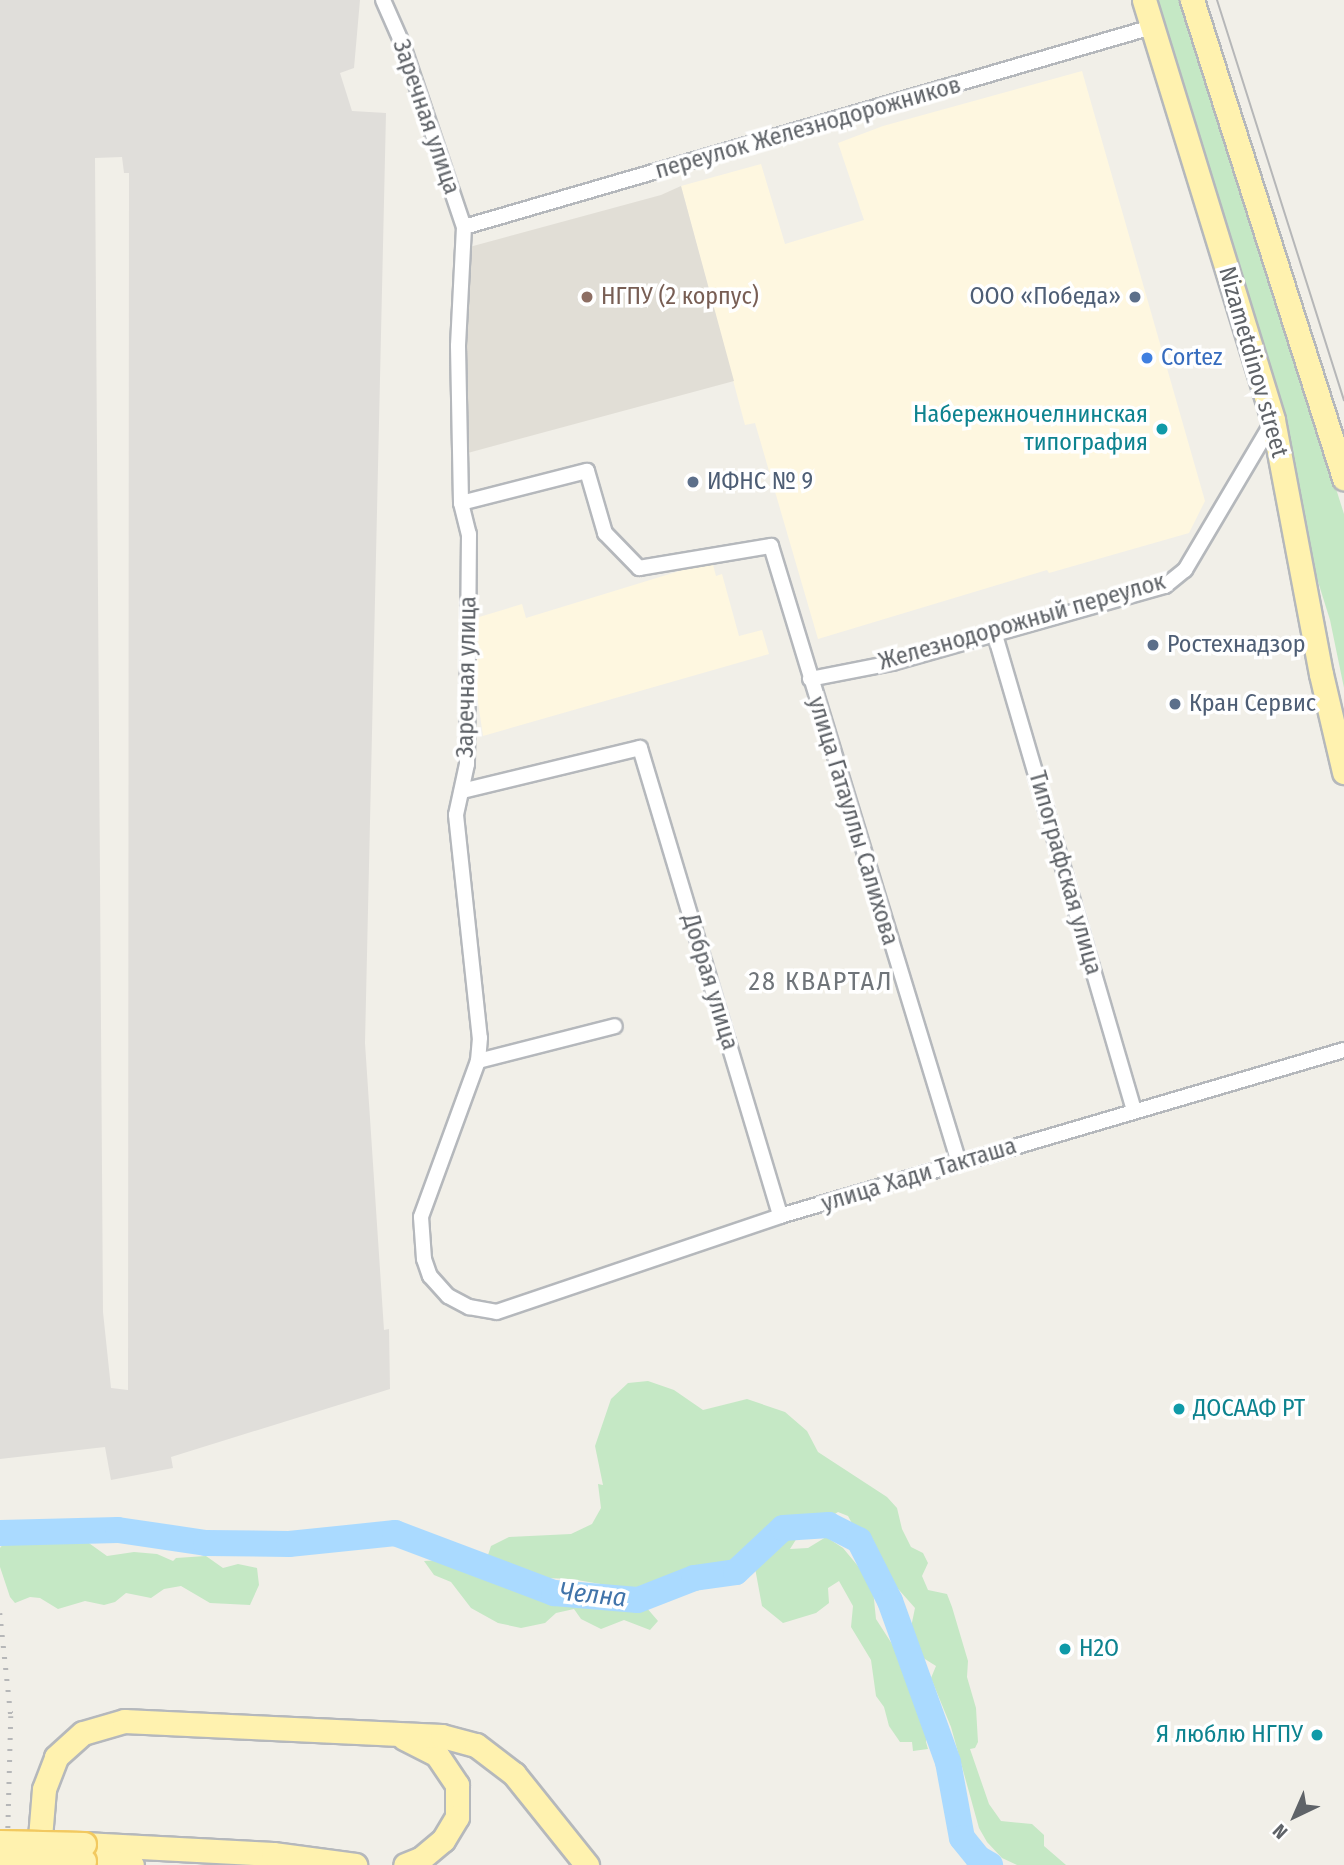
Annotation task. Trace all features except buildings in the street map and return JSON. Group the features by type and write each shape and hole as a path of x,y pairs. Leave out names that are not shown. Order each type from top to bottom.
{"main road":[{"name":"Nizametdinov street","path":"1144,0 1273,420 1321,674 1344,772"},
{"name":"Nizametdinov street","path":"1192,0 1344,478"},
{"path":"1321,674 1344,699"},
{"path":"38,1865 44,1788 56,1757 83,1733 124,1721 442,1736 476,1745 514,1774 587,1865"},
{"path":"398,1735 437,1755 457,1785 457,1817 443,1840 421,1858 405,1865"},
{"path":"0,1842 84,1853 132,1865"},
{"path":"0,1859 84,1853 273,1854 355,1865"}],"street":[{"name":"Заречная улица","path":"383,0 402,43 464,227 458,346 461,503 469,534 467,764 456,815 480,1038 478,1061 421,1217 423,1247 430,1276 449,1296 469,1307 497,1312"},
{"name":"переулок Железнодорожников","path":"464,227 1152,27"},
{"name":"Железнодорожный переулок","path":"810,679 892,663 1165,586 1185,570 1273,420"},
{"name":"улица Гатауллы Салихова","path":"461,503 587,471 605,533 639,568 771,546 959,1163"},
{"name":"Типографская улица","path":"995,635 1134,1110"},
{"name":"Добрая улица","path":"462,791 640,748 780,1216"},
{"path":"478,1061 615,1026"},
{"name":"улица Хади Такташа","path":"497,1312 780,1216 1344,1050"}],"shaded area":[{"path":"0,0 360,0 354,68 340,73 352,111 386,113 365,1043 384,1330 389,1329 390,1389 171,1457 173,1468 111,1480 105,1447 0,1459","holes":["122,157 124,173 129,173 128,1390 111,1388 103,1312 95,158"]},
{"path":"1082,71 1205,501 1189,533 1049,573 1047,570 818,639 755,423 745,425 681,186 761,164 785,244 864,220 838,143 883,126"},
{"name":"НГПУ (2 корпус)","path":"681,186 734,381 464,454 462,249 661,195"},
{"path":"712,561 716,576 722,574 739,636 762,630 769,654 483,736 466,621 522,604 526,618"}],"green space":[{"path":"1153,0 1182,0 1344,514 1344,688 1330,620 1310,556 1286,422"},
{"path":"648,1381 674,1390 703,1410 747,1399 785,1412 807,1431 818,1452 887,1497 897,1508 902,1529 911,1547 923,1553 928,1563 922,1576 928,1590 947,1594 952,1607 968,1661 967,1677 976,1708 978,1742 975,1748 970,1749 989,1804 1001,1821 1032,1824 1044,1835 1044,1846 1066,1865 1017,1865 1002,1858 987,1842 979,1828 951,1727 931,1678 936,1666 917,1654 910,1632 915,1608 884,1573 885,1565 879,1555 854,1527 848,1516 838,1512 830,1517 783,1519 771,1523 764,1535 731,1566 722,1584 658,1601 624,1588 571,1579 546,1578 488,1555 491,1546 509,1537 571,1534 592,1524 601,1508 598,1484 603,1485 595,1446 611,1399 628,1383"},
{"path":"786,1532 797,1538 790,1549 808,1548 826,1537 843,1548 867,1577 873,1590 876,1619 901,1658 919,1712 929,1730 926,1742 928,1749 913,1751 912,1742 900,1742 889,1726 884,1707 876,1696 871,1660 851,1627 853,1606 839,1581 828,1588 829,1603 816,1613 783,1623 762,1606 755,1568 764,1561 768,1545"},
{"path":"86,1541 107,1556 134,1552 157,1554 173,1561 176,1558 206,1556 223,1568 238,1564 257,1568 259,1585 250,1605 210,1603 181,1586 164,1589 151,1598 126,1593 115,1602 104,1605 85,1601 58,1609 40,1598 30,1597 15,1603 10,1597 0,1567 0,1548 4,1543"},
{"path":"444,1560 495,1583 507,1583 543,1593 574,1599 587,1589 601,1591 605,1604 646,1607 658,1621 650,1630 624,1620 601,1629 581,1619 574,1609 556,1613 545,1623 521,1628 498,1623 471,1608 451,1582 434,1575 424,1561"}],"waterway":[{"name":"Челна","path":"0,1533 118,1530 206,1543 289,1544 395,1533 554,1593 638,1600 694,1578 736,1572 783,1528 829,1525 859,1540 890,1601 948,1762 962,1838 978,1858 990,1865"}],"tram line":[{"path":"1217,0 1344,400"}],"railway":[{"path":"0,1613 11,1716 7,1865"}],"place":[{"name":"НГПУ (2 корпус)","path":"587,297"},
{"name":"ООО «Победа»","path":"1135,297"},
{"name":"Cortez","path":"1147,358"},
{"name":"Набережночелнинская типография","path":"1162,429"},
{"name":"ИФНС № 9","path":"693,482"},
{"name":"Ростехнадзор","path":"1153,645"},
{"name":"Кран Сервис","path":"1175,704"},
{"name":"ДОСААФ РТ","path":"1179,1409"},
{"name":"H2O","path":"1065,1649"},
{"name":"Я люблю НГПУ","path":"1317,1735"}],"district":[{"name":"28 КВАРТАЛ","path":"821,982"}]}
